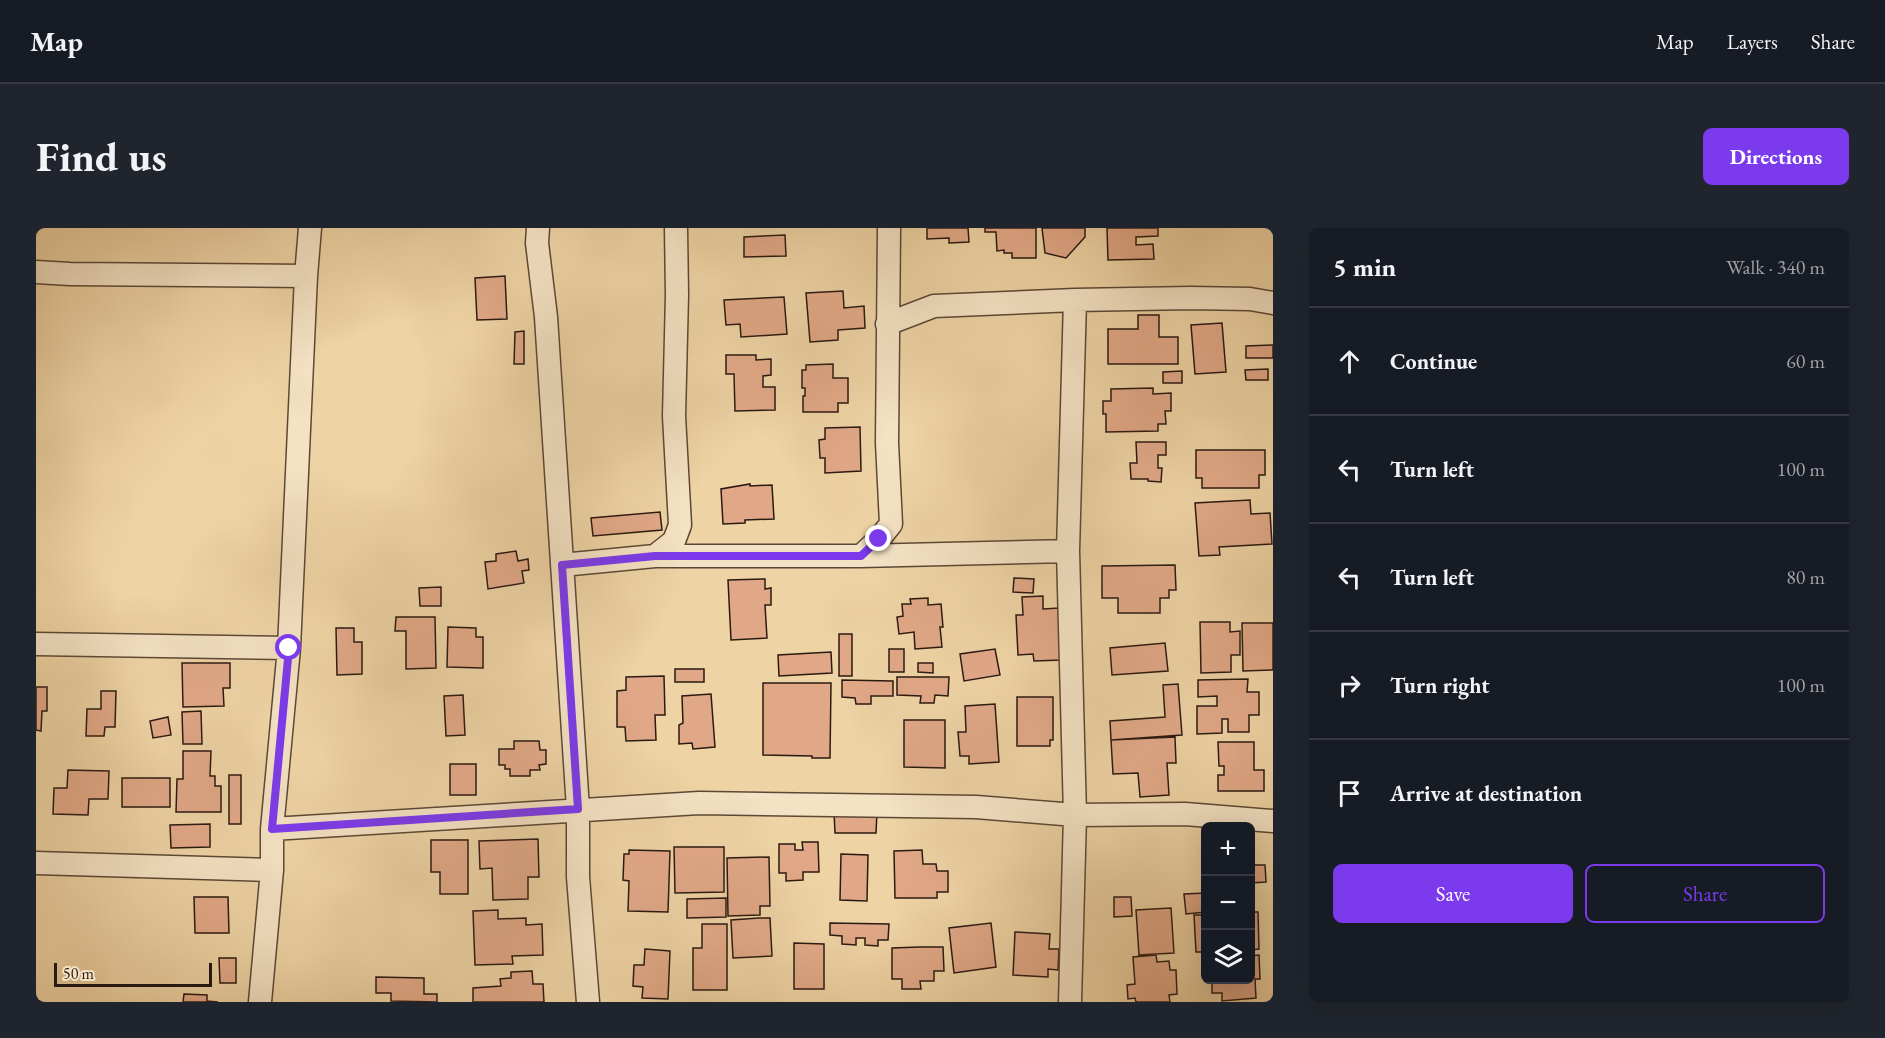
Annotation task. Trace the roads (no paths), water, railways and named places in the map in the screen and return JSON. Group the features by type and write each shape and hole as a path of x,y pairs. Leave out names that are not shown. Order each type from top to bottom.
{"street":[{"path":"260,1002 272,870 272,829 289,648 309,228"},
{"path":"538,228 537,243 546,317 578,809 578,877 588,1002"},
{"path":"655,556 674,541 680,525 674,416 676,228"},
{"path":"861,556 891,524 887,443 889,228"},
{"path":"36,272 306,276"},
{"path":"887,324 934,306 1191,298 1250,299 1273,303"},
{"path":"1070,1002 1075,815 1068,551 1075,300"},
{"path":"562,565 655,556 861,556 1068,551"},
{"path":"36,644 289,648"},
{"path":"272,829 699,803 976,807 1075,815 1185,814 1273,821"},
{"path":"36,863 272,870"}]}
